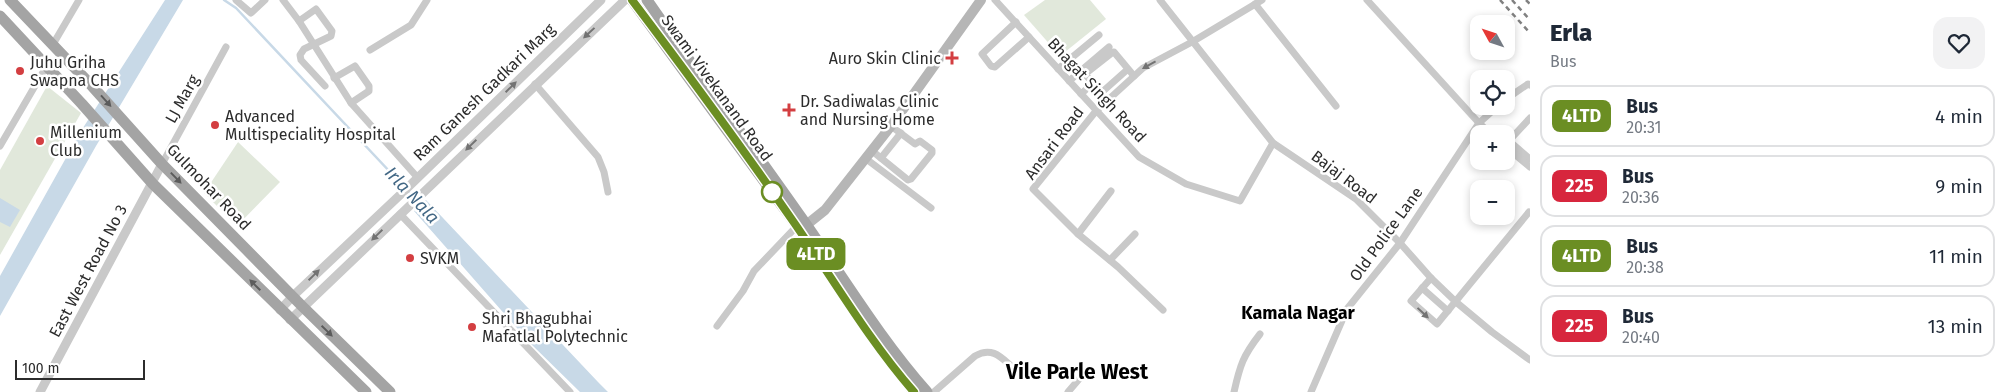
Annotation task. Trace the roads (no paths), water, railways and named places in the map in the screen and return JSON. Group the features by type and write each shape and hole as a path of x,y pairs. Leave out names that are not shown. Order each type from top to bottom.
{"main road":[{"name":"Gulmohar Road","path":"10,0 120,116 162,164 390,392"},
{"name":"Swami Vivekanand Road","path":"632,0 799,227 865,311 911,375 926,392"},
{"name":"Swami Vivekanand Road","path":"647,0 860,320 914,392"},
{"path":"799,227 821,207 908,92 973,0"},
{"path":"799,227 825,210 891,126 981,0"},
{"path":"0,16 82,104 152,184 366,392"}],"street":[{"path":"52,46 79,0"},
{"path":"236,0 251,14 265,0"},
{"path":"283,0 351,103 415,180"},
{"path":"370,50 411,25 427,0"},
{"name":"Ram Ganesh Gadkari Marg","path":"280,310 601,0"},
{"name":"Ram Ganesh Gadkari Marg","path":"290,320 624,0"},
{"name":"Bhagat Singh Road","path":"996,0 1028,38 1139,157 1186,184 1240,201 1273,143"},
{"name":"Bajaj Road","path":"1160,0 1273,143 1356,199 1456,302 1530,360"},
{"path":"1367,0 1479,123"},
{"path":"1096,111 1143,68 1192,42 1258,2 1336,106"},
{"path":"298,21 316,9 332,31 331,36 304,49 300,58 325,86"},
{"path":"1015,23 982,54 991,66 995,67 1028,38"},
{"path":"1058,69 1099,34"},
{"path":"1069,81 1109,47"},
{"name":"LJ Marg","path":"162,164 226,48"},
{"path":"1128,69 1101,93 1085,74 1111,52 1114,52 1134,76"},
{"path":"1070,59 1081,71"},
{"path":"334,78 355,66 369,86 368,91 351,103"},
{"path":"0,146 46,67"},
{"path":"1114,81 1120,88"},
{"path":"535,84 598,157 604,172 608,192"},
{"path":"1081,94 1092,84"},
{"path":"1515,93 1528,84 1530,85"},
{"name":"Ansari Road","path":"1078,234 1033,189 1096,111"},
{"name":"Old Police Lane","path":"1311,392 1347,310 1400,243 1479,123 1488,115"},
{"path":"1515,135 1530,118"},
{"path":"868,154 881,158 905,178 911,179 932,151 920,141 915,144 891,126"},
{"path":"881,158 901,133"},
{"path":"1515,149 1530,159"},
{"path":"1515,152 1530,168"},
{"path":"868,154 900,184 931,208"},
{"name":"East West Road No 3","path":"40,392 162,164"},
{"path":"900,184 905,178"},
{"path":"1111,191 1078,234 1110,260 1163,310"},
{"path":"1431,278 1411,301 1437,324 1528,212"},
{"path":"400,214 570,392"},
{"path":"717,326 743,291 754,271 799,227"},
{"path":"1110,260 1136,234"},
{"path":"1422,288 1448,311"},
{"path":"1234,392 1238,371 1244,355 1260,334"},
{"path":"934,392 982,351 994,352 1017,371"},
{"path":"1068,392 1080,378"}],"water":[{"path":"165,0 183,0 96,146 0,316 0,276 81,131"},
{"path":"0,198 20,210 10,227 0,222"},
{"path":"426,200 608,392 580,392 531,344 414,211"}],"waterway":[{"name":"Irla Nala","path":"224,0 236,8 422,206"}],"railway":[{"path":"1500,0 1530,33"},
{"path":"1512,0 1530,20"},
{"path":"1526,0 1530,4"}],"place":[{"name":"Auro Skin Clinic","path":"952,58"},
{"name":"Juhu Griha Swapna CHS","path":"20,71"},
{"name":"Dr. Sadiwalas Clinic and Nursing Home","path":"789,110"},
{"name":"Advanced Multispeciality Hospital","path":"215,125"},
{"name":"Millenium Club","path":"40,141"},
{"name":"SVKM","path":"410,258"},
{"name":"Shri Bhagubhai Mafatlal Polytechnic","path":"472,327"}],"district":[{"name":"Kamala Nagar","path":"1298,313"},
{"name":"Vile Parle West","path":"1077,372"}]}
